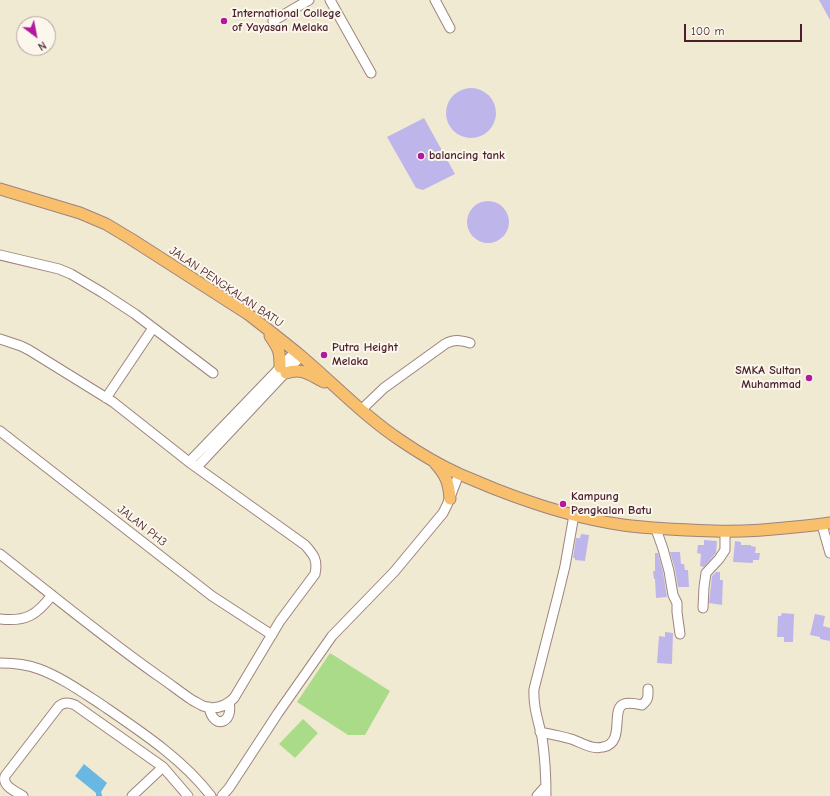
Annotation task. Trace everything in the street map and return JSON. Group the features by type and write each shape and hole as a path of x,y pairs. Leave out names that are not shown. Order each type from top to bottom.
{"main road":[{"name":"JALAN PENGKALAN BATU","path":"0,189 80,213 106,224 131,239 241,310 298,354 361,410 385,429 400,440 458,474 527,501 574,515 623,525 656,529 752,531 826,524"},
{"path":"263,326 278,348 283,370 298,370 305,372 340,391"},
{"path":"428,457 440,468 446,478 450,490 450,498"}],"street":[{"path":"273,21 309,0"},
{"path":"330,0 371,73"},
{"path":"434,0 450,28"},
{"path":"0,255 59,269 71,274 135,314 213,373"},
{"path":"106,398 153,328"},
{"path":"0,339 29,350 106,398 189,462 305,545 315,559 316,565 315,574 280,621 234,698 221,707 213,708 202,706 146,668 0,554"},
{"path":"361,410 388,384 445,344 454,340 470,343"},
{"path":"197,467 254,400 298,354"},
{"path":"189,462 254,400"},
{"name":"JALAN PH3","path":"0,431 212,596 272,635"},
{"path":"222,796 229,788 278,713 332,636 394,572 443,513 458,474"},
{"path":"546,796 544,754 533,699 534,689 565,566 574,515"},
{"path":"826,524 830,553"},
{"path":"656,529 668,564 673,595 677,604 680,634"},
{"path":"703,608 706,573 725,550 725,531"},
{"path":"0,619 24,618 31,615 43,606 52,595"},
{"path":"0,663 22,664 33,667 55,676 72,686 144,733 190,772 211,796"},
{"path":"540,732 572,739 591,747 598,748 609,745 616,736 619,707 626,703 642,705 648,698 648,688"},
{"path":"23,796 6,785 4,779 5,776 59,706 66,702 75,705 163,767 188,796"},
{"path":"209,707 210,714 214,719 218,722 224,721 229,717 231,710 229,702"},
{"path":"132,796 163,767"},
{"path":"537,796 546,786"}],"green space":[{"path":"330,653 390,691 365,735 348,735 297,702"},
{"path":"303,719 318,733 295,758 279,744"}],"water":[{"path":"84,764 107,783 101,792 102,796 96,796 96,793 75,776"}],"building":[{"path":"819,0 830,0 830,20"},
{"path":"466,88 476,88 489,95 496,108 496,118 489,131 476,138 466,138 457,134 450,127 446,118 446,108 450,99 457,92"},
{"name":"balancing tank","path":"424,118 455,174 423,190 416,188 387,137"},
{"path":"484,201 492,201 500,204 506,210 509,222 506,234 500,240 492,243 484,243 476,240 470,234 467,226 467,218 470,210 476,204"},
{"path":"581,534 589,535 585,561 575,560 575,558 573,558 576,538 580,538"},
{"path":"704,540 717,541 716,553 704,567 700,566 701,554 697,553 698,545 704,545"},
{"path":"735,541 741,542 741,545 751,545 756,547 755,553 760,553 759,560 753,560 753,563 733,562"},
{"path":"670,552 680,552 681,564 684,564 685,570 688,570 689,587 678,587"},
{"path":"655,553 658,553 667,597 656,598 653,571 655,571"},
{"path":"716,572 720,572 720,580 723,580 722,605 709,603 712,576"},
{"path":"782,613 794,614 793,642 784,642 784,637 777,637 778,616 781,616"},
{"path":"815,614 825,616 823,626 830,628 830,641 810,635"},
{"path":"665,632 673,633 672,664 657,663 659,636 665,637"}],"place":[{"name":"International College of Yayasan Melaka","path":"224,21"},
{"name":"balancing tank","path":"421,156"},
{"name":"Putra Height Melaka","path":"324,355"},
{"name":"SMKA Sultan Muhammad","path":"809,378"},
{"name":"Kampung Pengkalan Batu","path":"563,504"}]}
